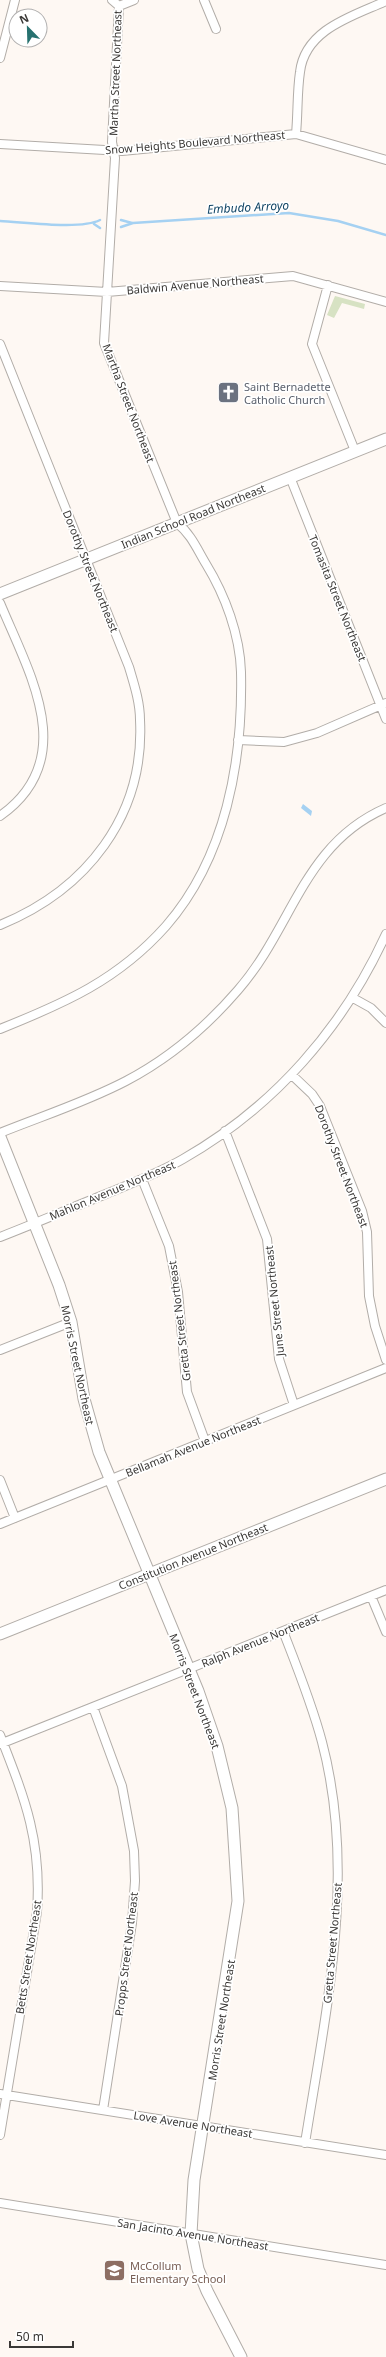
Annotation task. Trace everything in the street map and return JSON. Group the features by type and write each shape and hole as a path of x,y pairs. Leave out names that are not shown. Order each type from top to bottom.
{"street":[{"path":"0,58 15,0"},
{"name":"Martha Street Northeast","path":"0,1029 58,1006 102,982 140,952 166,925 198,881 214,847 231,790 238,740 241,671 231,620 214,577 187,532 177,523 104,343 115,158 112,142 120,6 112,0"},
{"path":"120,6 134,0"},
{"path":"204,0 216,29"},
{"path":"296,134 300,71 305,54 324,31 335,23 386,1"},
{"name":"Snow Heights Boulevard Northeast","path":"0,144 114,151 296,134 386,160"},
{"name":"Baldwin Avenue Northeast","path":"0,286 107,292 293,276 386,302"},
{"path":"328,285 312,344 355,451"},
{"name":"Dorothy Street Northeast","path":"0,344 129,667 136,693 140,719 141,741 134,784 126,806 112,834 90,863 67,888 23,916 0,925"},
{"name":"Indian School Road Northeast","path":"0,594 355,451 386,440"},
{"name":"Tomasita Street Northeast","path":"290,477 383,705 386,719"},
{"path":"0,603 37,693 43,715 45,736 35,776 22,797 0,816"},
{"path":"238,740 284,742 317,733 383,705"},
{"path":"0,1133 126,1081 158,1062 192,1036 218,1013 262,960 305,882 323,855 358,824 386,808"},
{"name":"Mahlon Avenue Northeast","path":"0,1237 142,1179 183,1159 225,1132 262,1103 292,1075 323,1040 353,998 386,934"},
{"path":"353,998 371,1008 386,1023"},
{"name":"Dorothy Street Northeast","path":"292,1075 312,1094 320,1106 362,1211 367,1232 369,1296 375,1326 386,1360"},
{"name":"June Street Northeast","path":"225,1132 267,1239 279,1358 294,1405"},
{"name":"Morris Street Northeast","path":"0,1137 71,1322 84,1400 99,1452 188,1669 217,1746 231,1802 235,1839 238,1902 193,2190 191,2234 198,2268 207,2291 240,2357"},
{"name":"Gretta Street Northeast","path":"142,1179 169,1246 178,1292 188,1392 205,1441"},
{"path":"0,1350 71,1322"},
{"name":"Bellamah Avenue Northeast","path":"0,1524 386,1368"},
{"name":"Constitution Avenue Northeast","path":"0,1634 386,1479"},
{"path":"0,1480 15,1518"},
{"name":"Ralph Avenue Northeast","path":"1,1741 93,1707 386,1590"},
{"path":"371,1596 386,1632"},
{"name":"Gretta Street Northeast","path":"283,1631 322,1742 336,1826 339,1865 338,1915 330,1983 305,2143"},
{"name":"Propps Street Northeast","path":"93,1707 112,1754 122,1786 134,1851 135,1881 132,1922 103,2110"},
{"name":"Betts Street Northeast","path":"0,2135 3,2095 36,1912 38,1888 35,1839 29,1810 1,1741"},
{"name":"Love Avenue Northeast","path":"3,2095 204,2125 305,2143 386,2155"},
{"name":"San Jacinto Avenue Northeast","path":"0,2203 386,2265"}],"green space":[{"path":"335,296 365,304 364,309 342,303 334,318 327,315"}],"water":[{"path":"303,804 312,811 311,816 301,808"}],"waterway":[{"name":"Embudo Arroyo","path":"121,227 133,223 289,213 338,221 386,235"},
{"name":"Embudo Arroyo","path":"0,221 80,225 100,220"},
{"name":"Embudo Arroyo","path":"121,220 132,223"},
{"name":"Embudo Arroyo","path":"94,224 100,228"}],"place":[{"name":"Saint Bernadette Catholic Church","path":"229,392"},
{"name":"McCollum Elementary School","path":"114,2271"}]}
